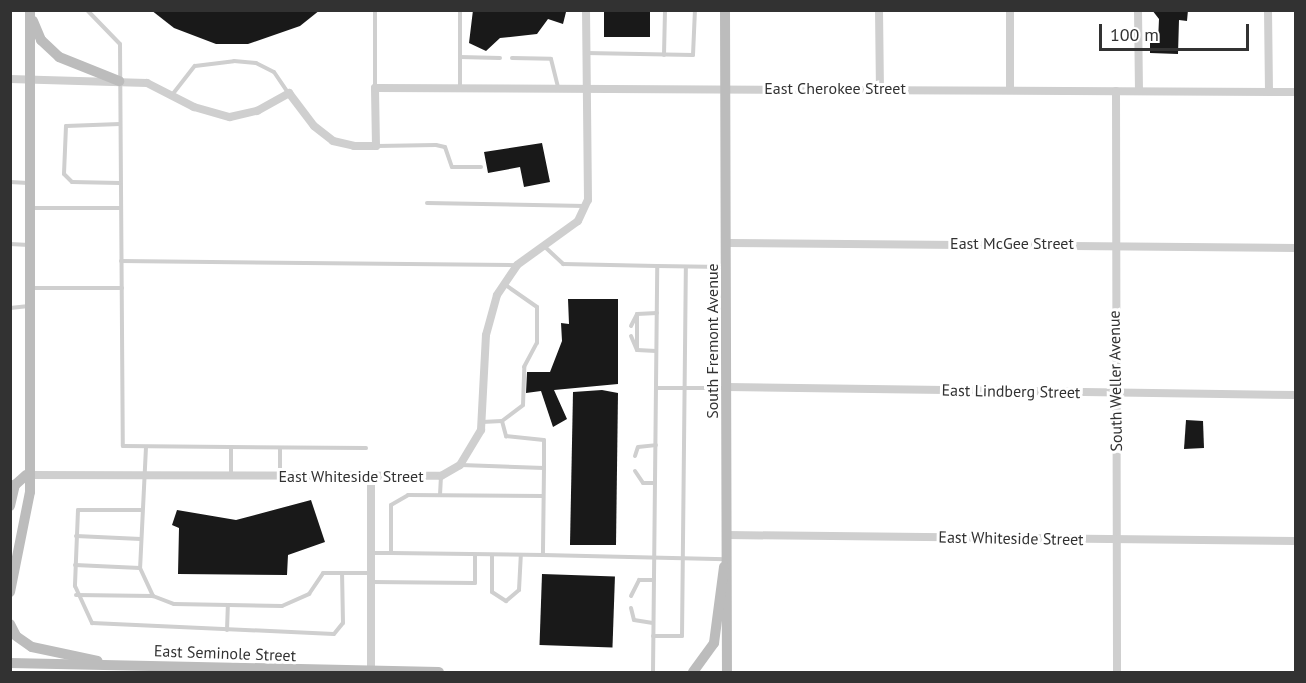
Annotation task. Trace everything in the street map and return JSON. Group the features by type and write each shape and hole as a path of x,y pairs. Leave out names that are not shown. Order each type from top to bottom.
{"main road":[{"name":"South Fremont Avenue","path":"725,10 728,243 727,672"},
{"path":"30,11 51,52 119,81"},
{"path":"10,592 30,492 26,475 30,306 28,78 30,11"},
{"path":"10,506 15,485 26,475"},
{"path":"693,672 714,643 727,559"},
{"path":"10,624 16,636 32,647 106,668"},
{"name":"East Seminole Street","path":"10,663 106,668 439,672"}],"street":[{"path":"460,465 482,422 486,335 504,284 517,265 578,221 585,206 586,10"},
{"path":"879,10 880,88"},
{"path":"1010,10 1010,89"},
{"path":"1138,10 1139,91"},
{"path":"1268,10 1269,92"},
{"path":"10,79 147,83 230,117 257,111 289,93 333,141 376,146 375,88"},
{"name":"East Cherokee Street","path":"375,88 880,88 1296,92"},
{"name":"South Weller Avenue","path":"1116,91 1113,243 1117,393 1117,672"},
{"name":"East McGee Street","path":"728,243 1113,243 1296,248"},
{"name":"East Lindberg Street","path":"727,387 1296,395"},
{"name":"East Whiteside Street","path":"26,475 441,476 460,465"},
{"path":"371,476 371,671"},
{"name":"East Whiteside Street","path":"727,535 1296,540"}],"lane":[{"path":"87,10 117,37 123,446 366,448"},
{"path":"375,10 375,88"},
{"path":"460,10 460,88"},
{"path":"664,55 665,10"},
{"path":"586,53 693,55 695,10"},
{"path":"460,57 500,58"},
{"path":"512,58 551,60 558,87"},
{"path":"172,95 195,66 234,61 256,63 274,72 289,93"},
{"path":"120,124 66,126 64,174 72,182 120,183"},
{"path":"376,146 436,145 445,147 453,167 481,166"},
{"path":"10,182 29,183"},
{"path":"427,203 585,206"},
{"path":"29,207 121,208"},
{"path":"10,244 29,245"},
{"path":"545,246 563,264 728,267"},
{"path":"121,261 517,265"},
{"path":"653,672 657,266"},
{"path":"653,636 682,636 686,267"},
{"path":"482,422 502,421 522,405 524,367 537,343 537,308 504,284"},
{"path":"30,288 122,288"},
{"path":"10,308 30,306"},
{"path":"637,314 657,313"},
{"path":"631,326 637,314"},
{"path":"637,314 637,350"},
{"path":"631,336 637,350"},
{"path":"637,350 656,351"},
{"path":"656,388 727,387"},
{"path":"502,421 506,436 544,440 543,555"},
{"path":"635,456 638,447 656,445"},
{"path":"146,446 141,475 140,568 153,596"},
{"path":"231,447 231,475"},
{"path":"280,448 280,476"},
{"path":"460,465 544,468"},
{"path":"635,471 643,483 655,483"},
{"path":"440,495 441,476"},
{"path":"391,553 391,505 408,495 543,496"},
{"path":"141,510 78,510 76,595 92,623 334,634 343,623 342,573"},
{"path":"76,536 141,539"},
{"path":"371,553 727,559"},
{"path":"76,595 153,596 174,604 282,606 309,594 323,573 475,583 475,555"},
{"path":"492,555 492,592 506,601 519,590 521,555"},
{"path":"75,565 140,568"},
{"path":"631,596 639,580 654,580"},
{"path":"227,630 228,605"},
{"path":"631,608 633,620 653,623"}],"building":[{"path":"151,10 320,10 300,26 248,44 216,44 174,28"},
{"path":"473,10 560,10 566,12 563,24 548,19 537,34 500,38 486,51 469,43"},
{"path":"604,10 650,10 650,37 604,37"},
{"path":"1152,10 1188,10 1187,21 1179,20 1178,54 1150,53 1150,41 1158,41 1159,19"},
{"path":"542,143 550,182 524,187 520,167 488,173 484,152"},
{"path":"568,299 618,299 618,384 554,390 567,419 553,427 541,391 526,393 527,372 550,372 562,341 561,323 569,324"},
{"path":"602,390 618,393 616,545 570,545 573,392"},
{"path":"1186,420 1203,421 1204,448 1184,449"},
{"path":"311,500 325,542 288,555 287,575 178,574 179,528 172,525 177,510 236,520"},
{"path":"542,574 615,577 612,648 540,645"}]}
